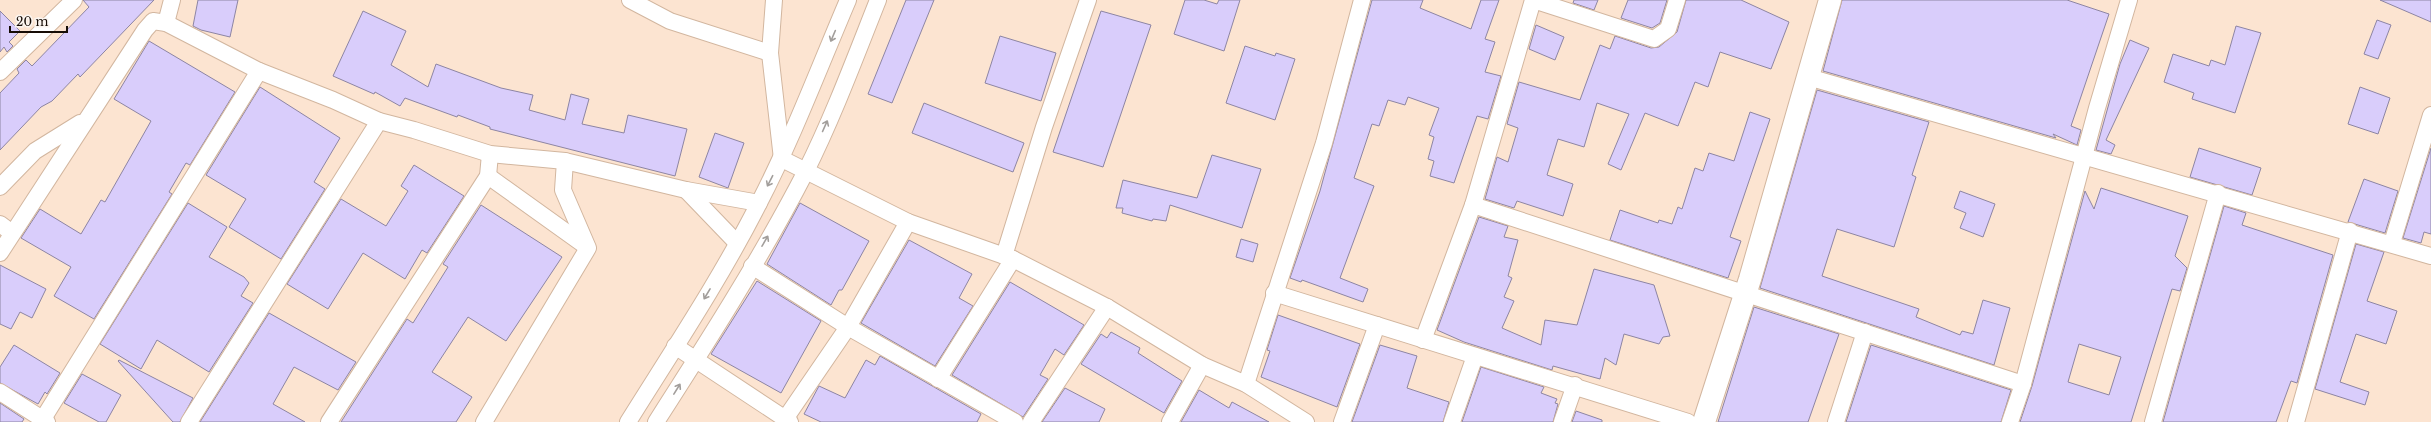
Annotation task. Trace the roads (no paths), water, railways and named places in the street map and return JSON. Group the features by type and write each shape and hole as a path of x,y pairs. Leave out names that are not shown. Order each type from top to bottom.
{"main road":[{"path":"1704,422 1746,292 1830,0"}],"street":[{"path":"0,72 74,0"},
{"path":"166,23 172,0"},
{"path":"630,0 670,21 770,53"},
{"path":"774,0 770,53 782,158"},
{"path":"628,422 737,243 759,203 782,158 848,0"},
{"path":"656,422 752,266 805,172 848,76 878,0"},
{"path":"938,379 1008,258 1044,127 1088,0"},
{"path":"1246,384 1274,292 1324,143 1362,0"},
{"path":"1423,340 1473,205 1533,0 1654,39 1668,29 1677,0"},
{"path":"2010,422 2023,384 2129,0"},
{"path":"0,252 6,228 84,122 145,30 153,21 166,23 259,71 333,100 379,121 414,130 490,154 565,161 686,190 759,203"},
{"path":"0,392 43,421 259,71"},
{"path":"1808,77 2218,193 2392,243 2431,256"},
{"path":"2392,243 2431,114"},
{"path":"189,422 379,121"},
{"path":"0,186 35,151 84,122"},
{"path":"329,422 488,176 490,154"},
{"path":"782,158 805,172 908,222 1008,258 1107,307 1202,365 1246,384 1300,421"},
{"path":"565,161 563,190 588,248"},
{"path":"488,176 588,248"},
{"path":"686,190 737,243"},
{"path":"2153,422 2218,193"},
{"path":"1473,205 1746,292 2023,384"},
{"path":"675,346 788,420 848,327 908,222"},
{"path":"2296,422 2350,231"},
{"path":"484,422 588,248"},
{"path":"752,266 848,327 1015,422"},
{"path":"1274,292 1423,340 1575,385 1688,422"},
{"path":"1032,422 1107,307"},
{"path":"1342,422 1377,325"},
{"path":"1836,422 1865,332"},
{"path":"1452,422 1475,356"},
{"path":"1170,422 1202,365"},
{"path":"1562,422 1575,385"}]}
